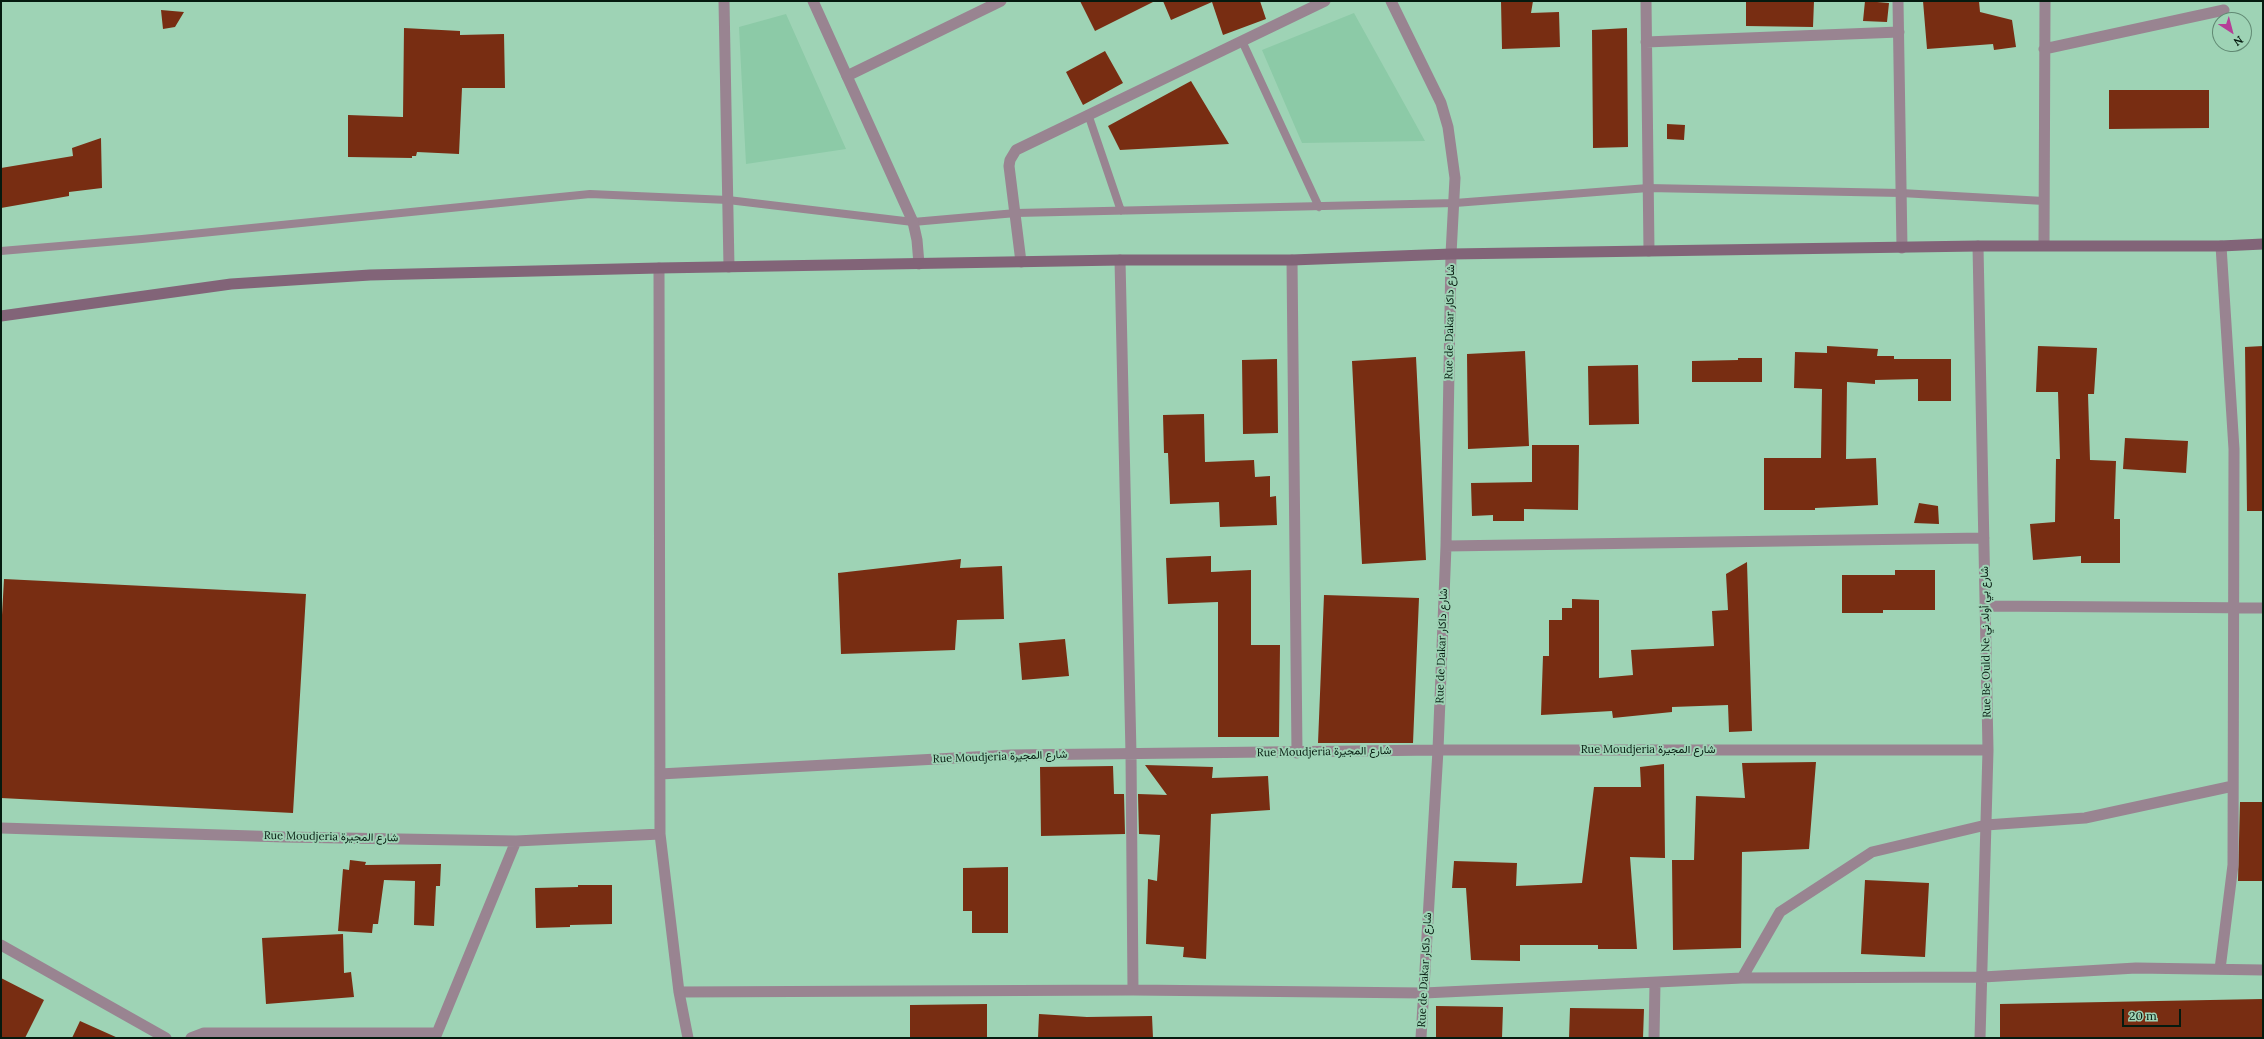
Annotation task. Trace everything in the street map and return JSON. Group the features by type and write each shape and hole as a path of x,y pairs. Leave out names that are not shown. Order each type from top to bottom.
{"main road":[{"path":"1,316 231,284 370,275 659,268 729,268 1120,260 1292,260 1451,254 2044,245 2221,246 2263,244"}],"street":[{"path":"724,1 729,268"},
{"path":"813,1 913,222 918,240 919,264"},
{"path":"847,76 1001,1"},
{"path":"1021,262 1009,166 1012,154 1021,146 1326,1"},
{"name":"Rue de Dakar شارع داكار","path":"1391,1 1441,103 1453,152 1455,203 1451,254 1446,546 1438,750 1421,1038"},
{"path":"1646,1 1649,251"},
{"path":"1898,1 1902,248"},
{"path":"2044,245 2045,1"},
{"path":"2044,49 2224,10"},
{"path":"1646,42 1899,32"},
{"name":"Rue Be Ould Ne شارع بي أولد ني","path":"1978,246 1988,750 1983,977 1980,1038"},
{"path":"2220,969 2233,865 2234,608 2234,449 2221,246"},
{"path":"1120,260 1131,754 1133,990"},
{"path":"1292,260 1297,753"},
{"path":"659,268 660,834 679,992 688,1038"},
{"path":"1446,546 1984,538"},
{"path":"1985,606 2263,608"},
{"name":"Rue Moudjeria شارع المجيرة","path":"660,774 1011,755 1297,753 1438,750 1988,750"},
{"path":"1742,978 1780,912 1872,852 1986,825 2084,818 2233,786"},
{"name":"Rue Moudjeria شارع المجيرة","path":"1,828 284,837 516,841 660,834"},
{"path":"191,1038 204,1033 436,1035 516,841"},
{"path":"1,945 166,1038"},
{"path":"679,992 1133,990 1424,993 1742,978 1983,977 2136,968 2263,970"},
{"path":"1654,1038 1655,983"}],"lane":[{"path":"1242,41 1319,206"},
{"path":"1088,114 1121,211"},
{"path":"1,251 142,239 590,194 728,200 913,222 1016,213 1455,203 1648,188 1901,194 2044,200"}],"shaded area":[{"path":"1354,13 1425,141 1302,143 1262,50"},
{"path":"786,14 846,149 746,164 739,27"}],"building":[{"path":"1080,1 1155,1 1095,31"},
{"path":"1163,1 1260,1 1266,19 1223,35 1212,2 1171,20"},
{"path":"1501,1 1533,1 1531,13 1559,12 1560,47 1502,49"},
{"path":"1746,1 1814,1 1813,27 1746,26"},
{"path":"1865,1 1889,3 1887,22 1863,21"},
{"path":"1923,1 1979,1 1980,12 2012,20 2016,47 1994,50 1993,44 1927,49"},
{"path":"161,10 184,12 175,27 163,29"},
{"path":"404,28 460,31 460,35 504,34 505,88 462,88 459,154 417,152 416,156 412,156 412,158 348,157 348,115 403,117"},
{"path":"1627,28 1628,147 1593,148 1592,30"},
{"path":"1105,51 1123,83 1083,105 1066,72"},
{"path":"1191,81 1229,144 1120,150 1108,126"},
{"path":"2109,90 2209,90 2209,128 2109,129"},
{"path":"1667,124 1685,125 1684,140 1667,139"},
{"path":"101,138 102,188 69,192 69,196 1,208 1,168 73,156 72,148"},
{"path":"1827,346 1878,349 1877,356 1894,356 1894,359 1951,359 1951,401 1918,401 1918,379 1875,380 1875,384 1847,382 1846,459 1876,458 1878,505 1815,508 1815,510 1764,510 1764,458 1821,458 1822,389 1794,388 1795,352 1827,353"},
{"path":"2038,346 2097,348 2094,394 2088,394 2090,460 2116,461 2114,519 2120,519 2120,563 2081,563 2081,556 2033,560 2030,524 2055,522 2056,459 2060,459 2058,392 2036,392"},
{"path":"2263,346 2263,511 2247,511 2245,347"},
{"path":"1525,351 1529,446 1468,449 1467,354"},
{"path":"1416,357 1426,560 1362,564 1352,361"},
{"path":"1738,358 1762,358 1762,382 1692,382 1692,361 1738,360"},
{"path":"1277,359 1278,433 1243,434 1242,360"},
{"path":"1638,365 1639,424 1589,425 1588,366"},
{"path":"1204,414 1205,462 1254,460 1255,477 1270,476 1270,497 1276,496 1277,525 1220,527 1219,502 1170,504 1168,453 1164,453 1163,415"},
{"path":"2125,438 2188,441 2186,473 2123,469"},
{"path":"1532,445 1579,445 1578,510 1524,509 1524,521 1493,521 1493,515 1472,516 1471,483 1532,482"},
{"path":"1919,503 1938,506 1939,524 1914,523"},
{"path":"1211,556 1211,572 1251,570 1251,645 1280,645 1279,737 1218,737 1218,602 1168,604 1166,558"},
{"path":"961,559 960,568 1002,566 1004,619 957,620 955,650 841,654 838,573"},
{"path":"1747,562 1752,731 1729,732 1728,705 1672,707 1672,712 1613,718 1612,711 1541,715 1543,656 1549,656 1549,620 1562,620 1562,608 1572,608 1572,599 1599,600 1599,678 1633,675 1631,650 1714,646 1712,611 1728,610 1726,574"},
{"path":"1895,570 1935,570 1935,610 1883,610 1883,613 1842,613 1842,575 1895,575"},
{"path":"4,579 306,594 293,813 1,798 1,633"},
{"path":"1324,595 1419,598 1413,743 1318,743"},
{"path":"1065,639 1069,676 1022,680 1019,643"},
{"path":"1816,762 1809,849 1742,852 1741,948 1673,950 1672,860 1694,860 1696,796 1745,798 1742,763"},
{"path":"1664,764 1665,858 1630,857 1637,949 1598,949 1598,945 1520,945 1520,961 1471,960 1466,888 1452,888 1454,861 1517,863 1516,886 1582,883 1594,787 1641,787 1640,767"},
{"path":"1145,765 1213,767 1212,778 1268,776 1270,810 1211,814 1206,959 1183,957 1184,947 1146,944 1148,879 1157,881 1160,835 1139,834 1138,794 1167,795"},
{"path":"1113,766 1114,794 1124,794 1125,834 1041,836 1040,767"},
{"path":"2240,802 2263,802 2263,881 2238,881"},
{"path":"350,860 366,862 365,865 441,864 440,886 436,886 434,926 414,925 415,881 384,880 378,924 373,924 372,933 338,931 343,869 349,870"},
{"path":"1008,867 1008,933 972,933 972,911 963,911 963,868"},
{"path":"1865,880 1929,883 1925,957 1861,954"},
{"path":"578,885 612,885 612,924 570,925 570,927 536,928 535,888 578,887"},
{"path":"343,934 344,973 351,972 354,997 266,1004 262,938"},
{"path":"1,978 44,1000 25,1038 1,1038"},
{"path":"2263,999 2263,1038 2000,1038 2000,1004"},
{"path":"987,1004 987,1038 910,1038 910,1005"},
{"path":"1436,1006 1503,1007 1502,1038 1436,1038"},
{"path":"1570,1008 1644,1009 1643,1038 1569,1038"},
{"path":"1039,1014 1087,1017 1152,1016 1153,1038 1038,1038"},
{"path":"80,1021 118,1038 72,1038"}]}
